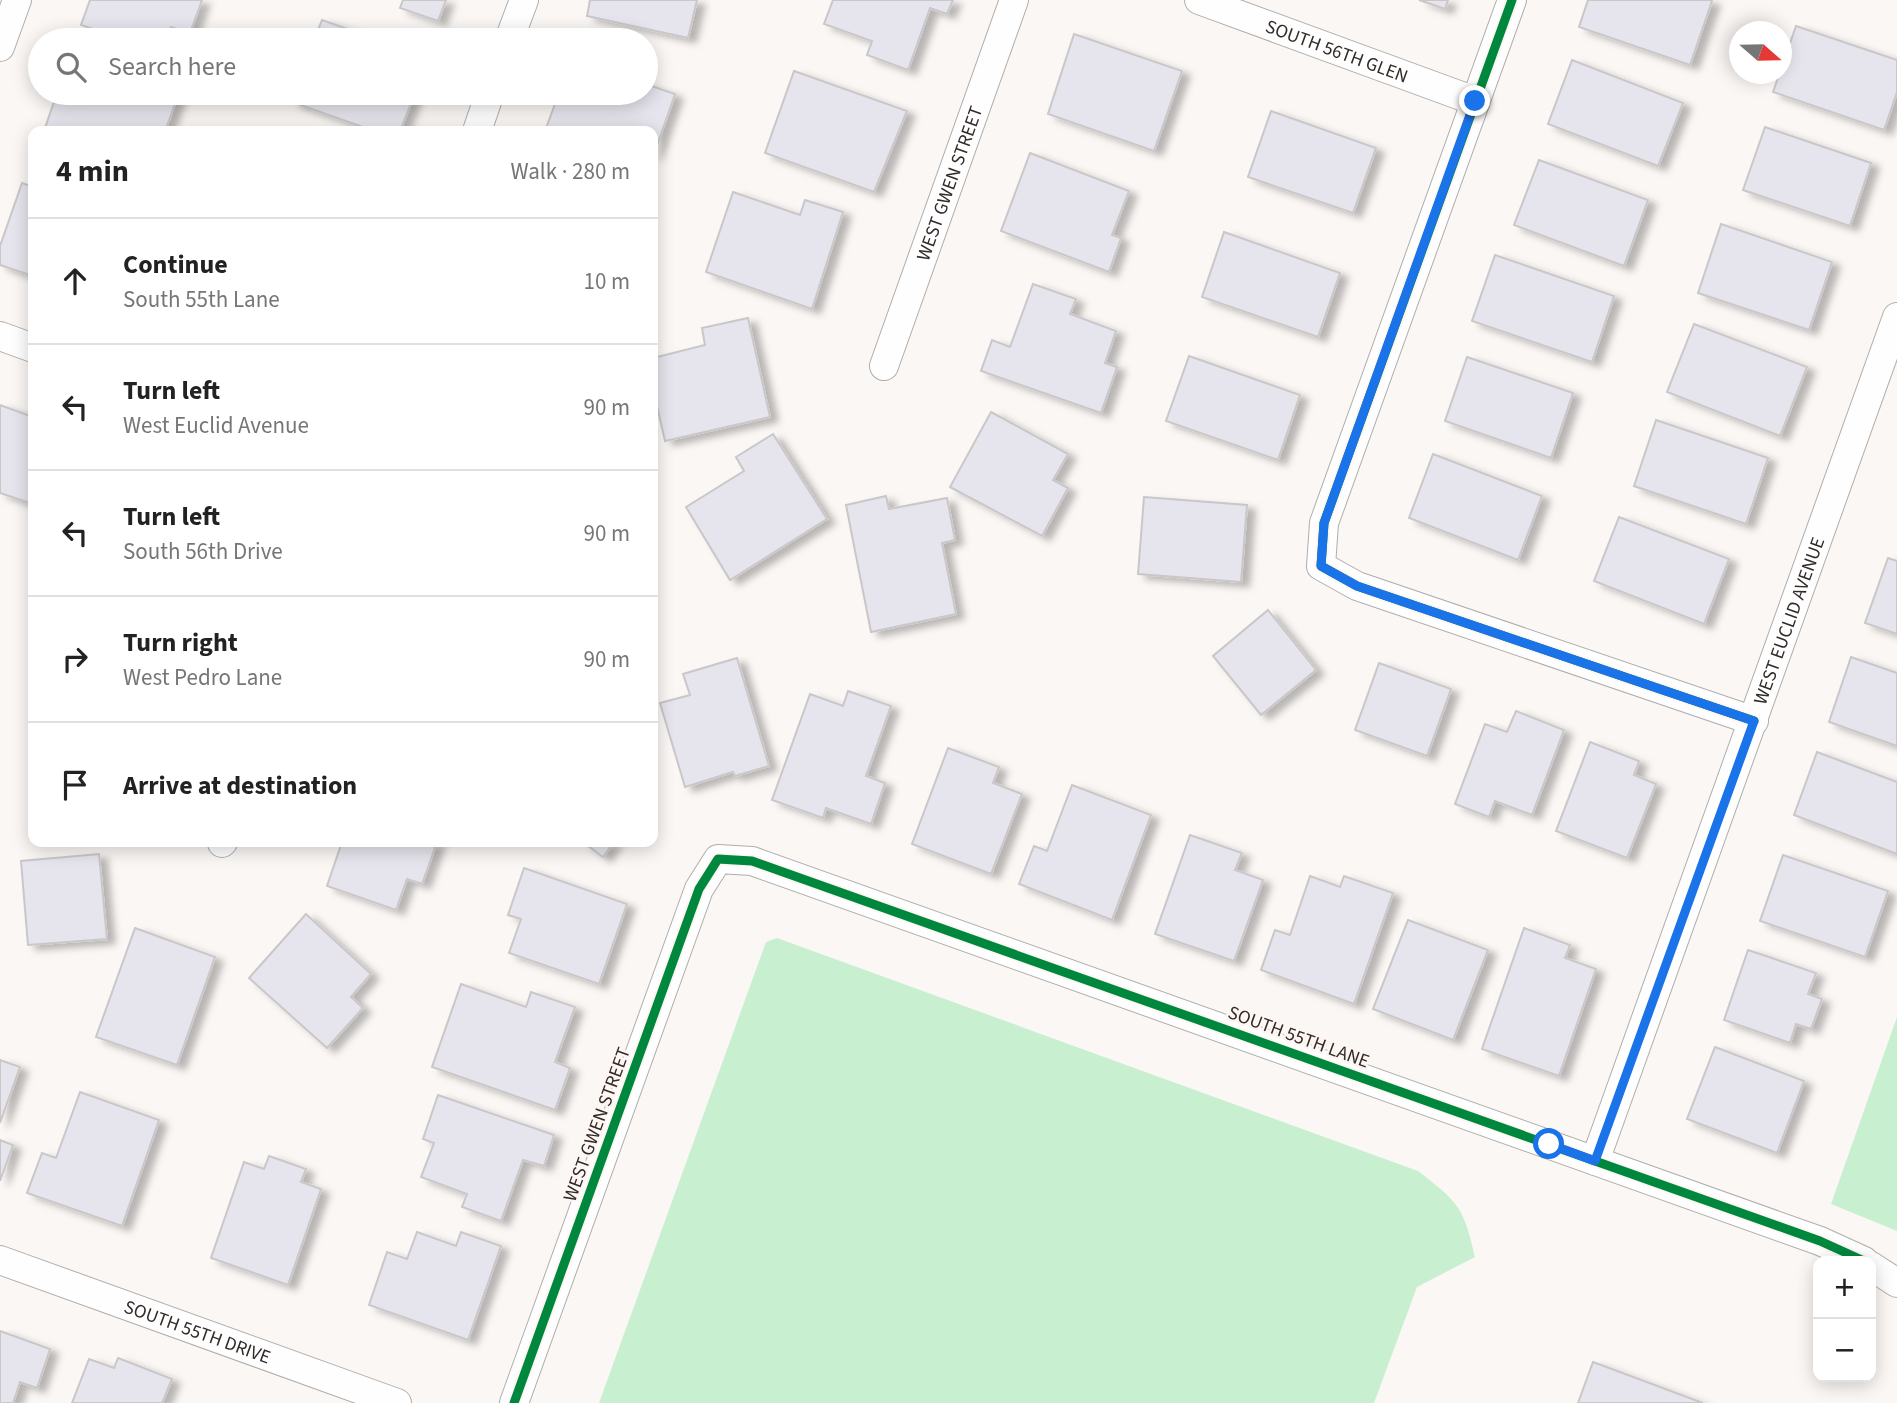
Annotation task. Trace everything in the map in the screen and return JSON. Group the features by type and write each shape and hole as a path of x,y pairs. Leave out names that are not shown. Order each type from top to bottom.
{"street":[{"path":"0,47 17,0"},
{"path":"514,28 524,0"},
{"name":"WEST GWEN STREET","path":"884,366 1014,0"},
{"name":"SOUTH 56TH GLEN","path":"1199,0 1475,101"},
{"path":"1512,0 1324,523 1321,566 1357,586 1754,721"},
{"path":"479,126 486,105"},
{"name":"WEST EUCLID AVENUE","path":"1595,1161 1897,317"},
{"path":"0,336 28,346"},
{"name":"WEST GWEN STREET","path":"514,1403 699,889 718,859"},
{"name":"SOUTH 55TH LANE","path":"718,859 752,861 1820,1241 1853,1256"},
{"name":"SOUTH 55TH DRIVE","path":"0,1260 397,1403"},
{"path":"1876,1268 1897,1283"}],"green space":[{"path":"777,938 1418,1171 1451,1199 1463,1216 1475,1257 1417,1287 1374,1403 599,1403 766,942"},
{"path":"1897,1017 1897,1231 1831,1204"}],"building":[{"path":"90,0 202,0 192,28 90,28 81,25"},
{"path":"403,0 446,0 438,21 400,8"},
{"path":"590,0 697,0 688,38 658,31 658,28 642,28 587,16"},
{"path":"833,0 953,0 947,14 930,8 908,70 867,55 872,41 824,24"},
{"path":"1419,0 1448,0 1445,9"},
{"path":"1588,0 1712,1 1690,65 1579,27"},
{"path":"322,20 344,28 319,28"},
{"path":"1796,26 1897,60 1897,92 1884,130 1773,92 1776,84 1792,84 1792,37"},
{"path":"1074,34 1182,71 1154,151 1048,114"},
{"path":"1572,60 1683,103 1658,166 1548,124"},
{"path":"794,71 907,111 874,192 765,153"},
{"path":"658,88 675,94 658,143 658,126 547,126 555,105 658,105"},
{"path":"53,105 175,105 167,126 46,126"},
{"path":"300,105 410,105 402,126 360,126"},
{"path":"1271,111 1376,148 1353,213 1248,177"},
{"path":"1765,127 1871,163 1850,226 1743,190"},
{"path":"1030,153 1129,191 1112,235 1121,238 1109,272 1001,231"},
{"path":"1539,160 1648,200 1624,266 1514,225"},
{"path":"22,183 28,185 28,274 0,265 0,246"},
{"path":"733,192 800,215 805,200 843,212 812,309 706,272"},
{"path":"1721,224 1832,262 1809,330 1698,293"},
{"path":"1224,232 1340,273 1318,337 1202,297"},
{"path":"1495,255 1614,296 1592,362 1472,321"},
{"path":"1033,284 1076,299 1070,314 1116,331 1105,363 1117,367 1101,413 981,371 992,340 1010,347"},
{"path":"748,318 770,417 665,441 658,410 658,357 705,345 702,328"},
{"path":"1694,324 1807,367 1780,436 1667,392"},
{"path":"1189,356 1300,395 1278,460 1166,421"},
{"path":"1467,357 1573,393 1551,458 1445,421"},
{"path":"0,405 28,415 28,502 0,493"},
{"path":"991,412 1068,454 1053,480 1068,488 1042,536 950,487"},
{"path":"1656,420 1768,458 1746,524 1634,486"},
{"path":"773,434 827,519 730,580 686,507 744,471 736,457"},
{"path":"1433,454 1542,496 1518,560 1409,518"},
{"path":"886,496 889,509 947,498 955,540 942,543 956,614 871,632 846,505"},
{"path":"1144,497 1247,505 1241,582 1138,574"},
{"path":"1619,517 1729,559 1704,624 1594,581"},
{"path":"1888,558 1897,561 1897,634 1865,623"},
{"path":"1268,610 1316,670 1261,715 1213,656"},
{"path":"1851,657 1897,673 1897,746 1829,722"},
{"path":"737,658 769,766 735,776 733,772 685,787 660,703 690,695 683,674"},
{"path":"1379,663 1451,689 1427,756 1355,730"},
{"path":"848,691 891,706 866,776 885,783 871,824 826,808 823,818 772,800 810,694 843,706"},
{"path":"1516,711 1564,730 1532,815 1495,801 1489,817 1455,804 1485,724 1507,732"},
{"path":"1590,742 1639,761 1634,775 1656,784 1627,858 1556,831"},
{"path":"948,748 999,767 993,783 1022,794 991,874 912,844"},
{"path":"1817,752 1897,782 1897,854 1794,815"},
{"path":"1072,785 1151,815 1112,920 1019,884 1034,846 1047,851"},
{"path":"1190,835 1242,853 1235,870 1263,880 1234,961 1155,934"},
{"path":"340,847 435,847 422,884 407,879 396,910 327,886"},
{"path":"590,847 610,847 603,857"},
{"path":"99,854 107,939 28,945 21,861"},
{"path":"1783,855 1888,891 1865,957 1760,921"},
{"path":"524,868 627,904 599,984 509,953 521,919 508,915"},
{"path":"1310,876 1340,887 1344,876 1393,893 1354,1004 1261,970 1275,930 1290,935"},
{"path":"306,914 371,974 351,997 363,1008 327,1048 249,978"},
{"path":"1408,920 1488,950 1453,1040 1373,1009"},
{"path":"135,928 215,957 177,1065 96,1037"},
{"path":"1524,928 1570,945 1565,958 1596,969 1559,1076 1482,1049"},
{"path":"1748,950 1816,973 1808,994 1822,999 1811,1029 1796,1024 1790,1043 1724,1020"},
{"path":"461,984 526,1007 531,992 575,1007 555,1062 570,1068 555,1110 432,1067"},
{"path":"1715,1047 1804,1081 1777,1153 1687,1119"},
{"path":"0,1060 20,1067 0,1123"},
{"path":"80,1092 159,1120 122,1226 27,1193 42,1153 56,1158"},
{"path":"438,1095 554,1135 544,1166 523,1160 501,1221 462,1207 467,1194 421,1177 434,1143 423,1139"},
{"path":"0,1140 13,1145 0,1181"},
{"path":"269,1156 306,1169 301,1182 321,1189 288,1285 211,1258 244,1162 264,1169"},
{"path":"417,1232 456,1246 461,1232 501,1246 468,1340 369,1305 387,1252 407,1259"},
{"path":"0,1331 50,1349 37,1388 20,1382 13,1403 0,1403"},
{"path":"118,1358 172,1379 162,1403 72,1403 89,1359 114,1368"},
{"path":"1593,1362 1703,1403 1578,1403"}],"cycle path":[{"path":"1512,0 1324,523 1321,566 1357,586 1754,721"},
{"path":"514,1403 699,889 718,859 752,861 1820,1241 1853,1256"}],"route":[{"path":"1475,101 1324,523 1321,566 1357,586 1754,721 1595,1161 1549,1144"}]}
